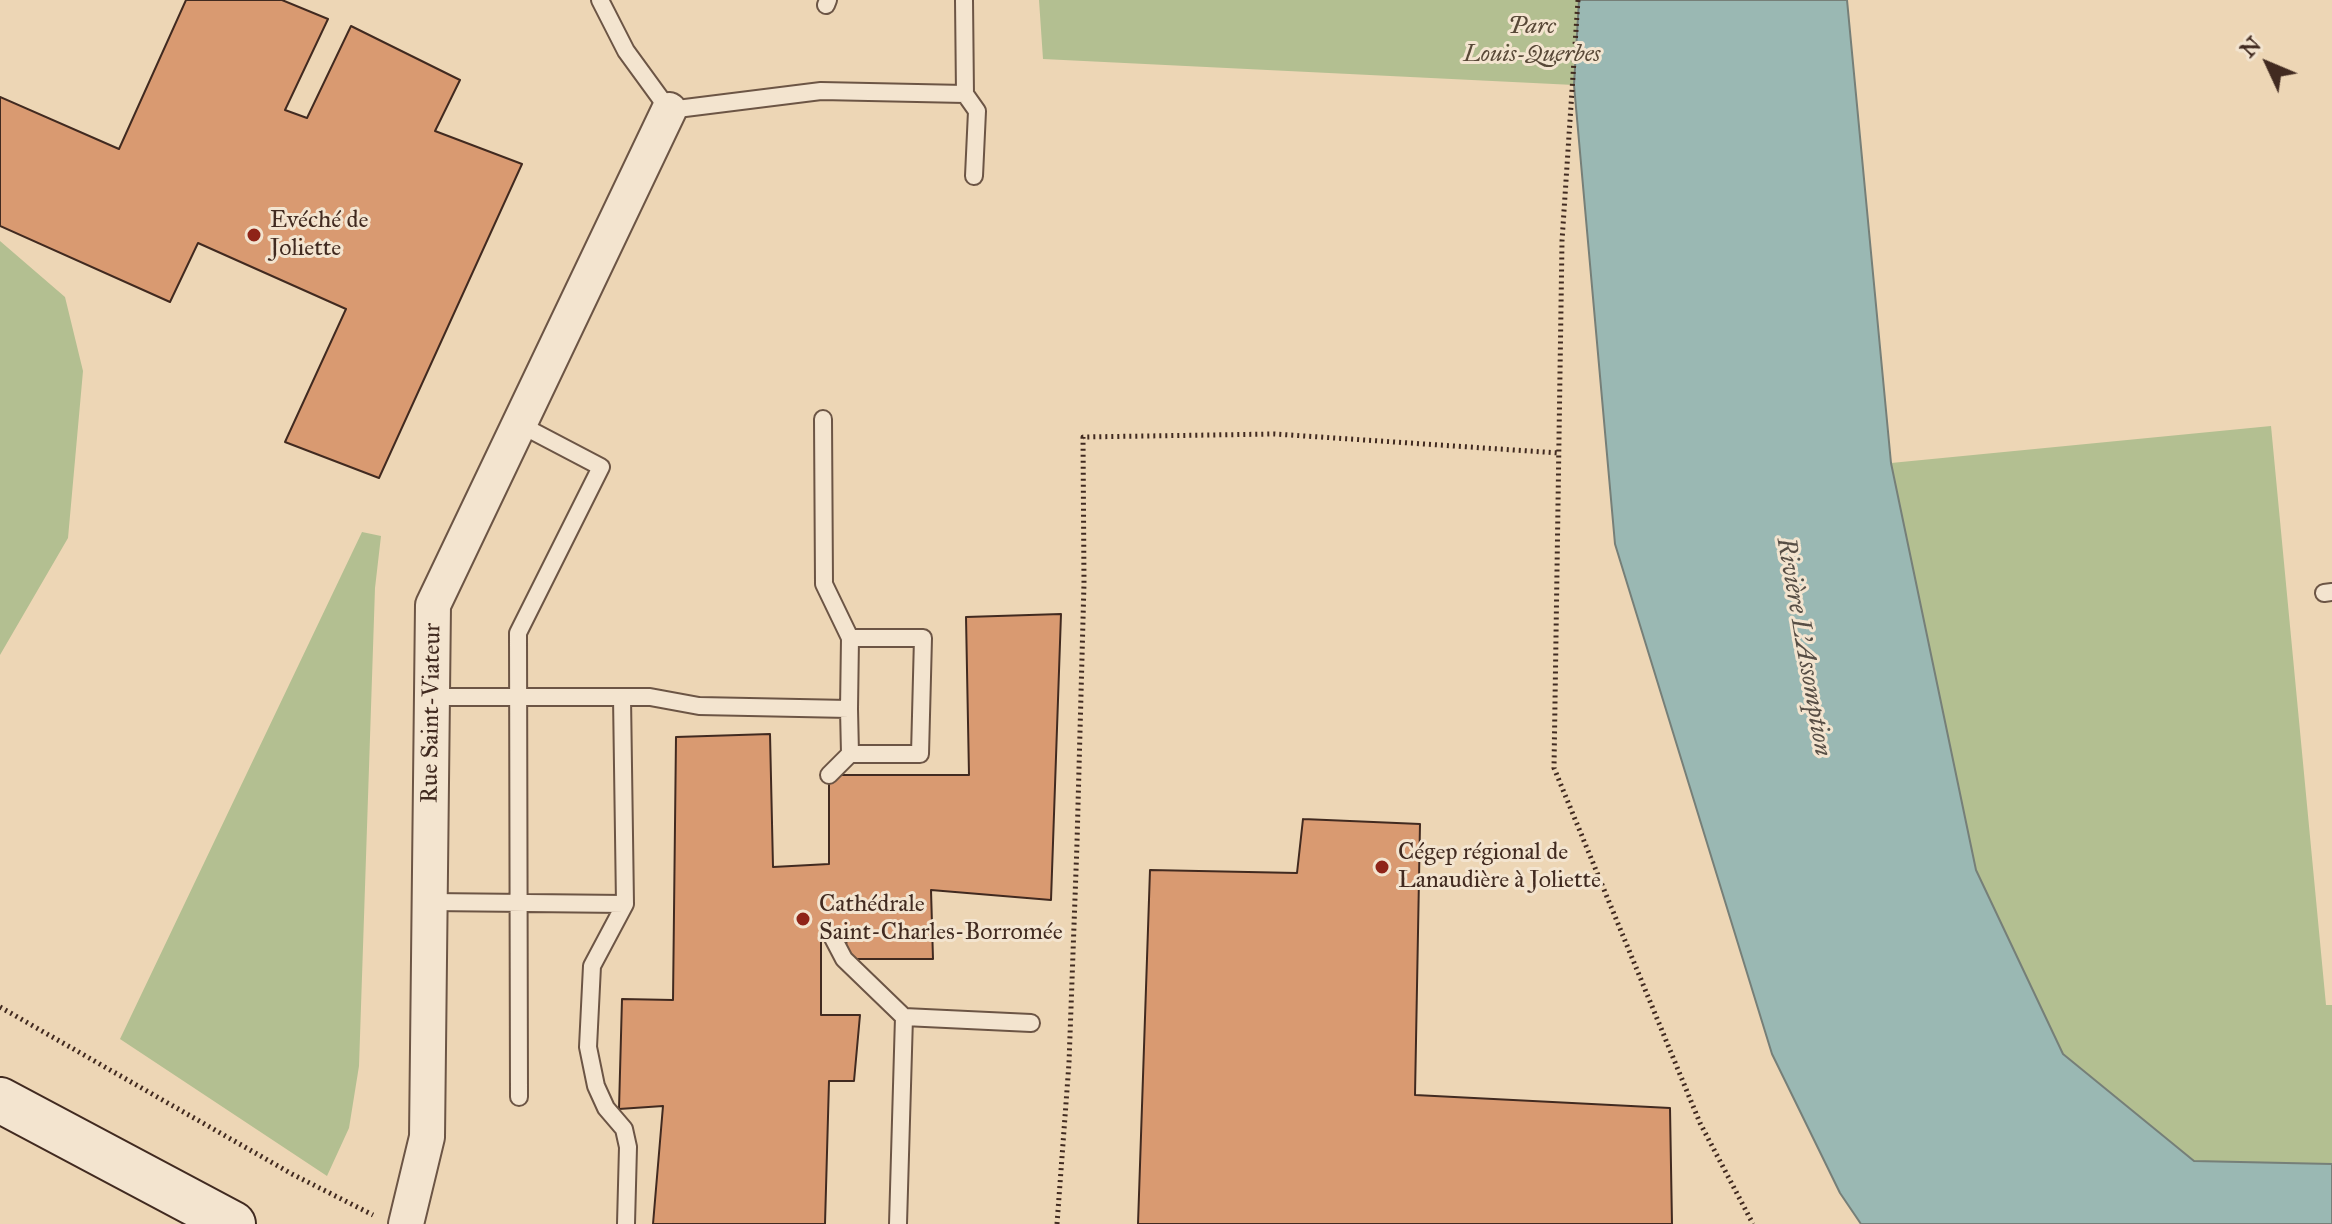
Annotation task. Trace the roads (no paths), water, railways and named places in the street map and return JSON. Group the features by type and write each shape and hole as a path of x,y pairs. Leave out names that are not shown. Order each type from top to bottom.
{"main road":[{"path":"0,1100 233,1224"}],"street":[{"name":"Rue Saint-Viateur","path":"391,1220 427,1137 433,605 669,110"}],"lane":[{"path":"600,0 626,51 669,110 821,91 965,94"},
{"path":"964,0 965,94 977,111 974,176"},
{"path":"823,419 824,584 850,638 850,754"},
{"path":"519,424 601,467 518,633 519,1097"},
{"path":"829,775 850,754 920,754 923,638 850,638"},
{"path":"432,697 650,697 699,706 849,709"},
{"path":"622,697 625,904 592,966 588,1047 596,1086 606,1108 624,1129 628,1147 626,1224"},
{"path":"430,902 625,904"},
{"path":"833,938 844,959 904,1017 1031,1023"},
{"path":"898,1224 904,1017"}],"water":[{"name":"Rivière L'Assomption","path":"1579,0 1847,0 1891,463 1976,870 2063,1054 2194,1161 2332,1164 2332,1224 1861,1224 1840,1193 1772,1054 1615,544 1574,85"}],"place":[{"name":"Evéché de Joliette","path":"254,235"},
{"name":"Cégep régional de Lanaudière à Joliette","path":"1382,867"},
{"name":"Cathédrale Saint-Charles-Borromée","path":"803,919"}],"park label":[{"name":"Parc Louis-Querbes","path":"1532,41"}]}
